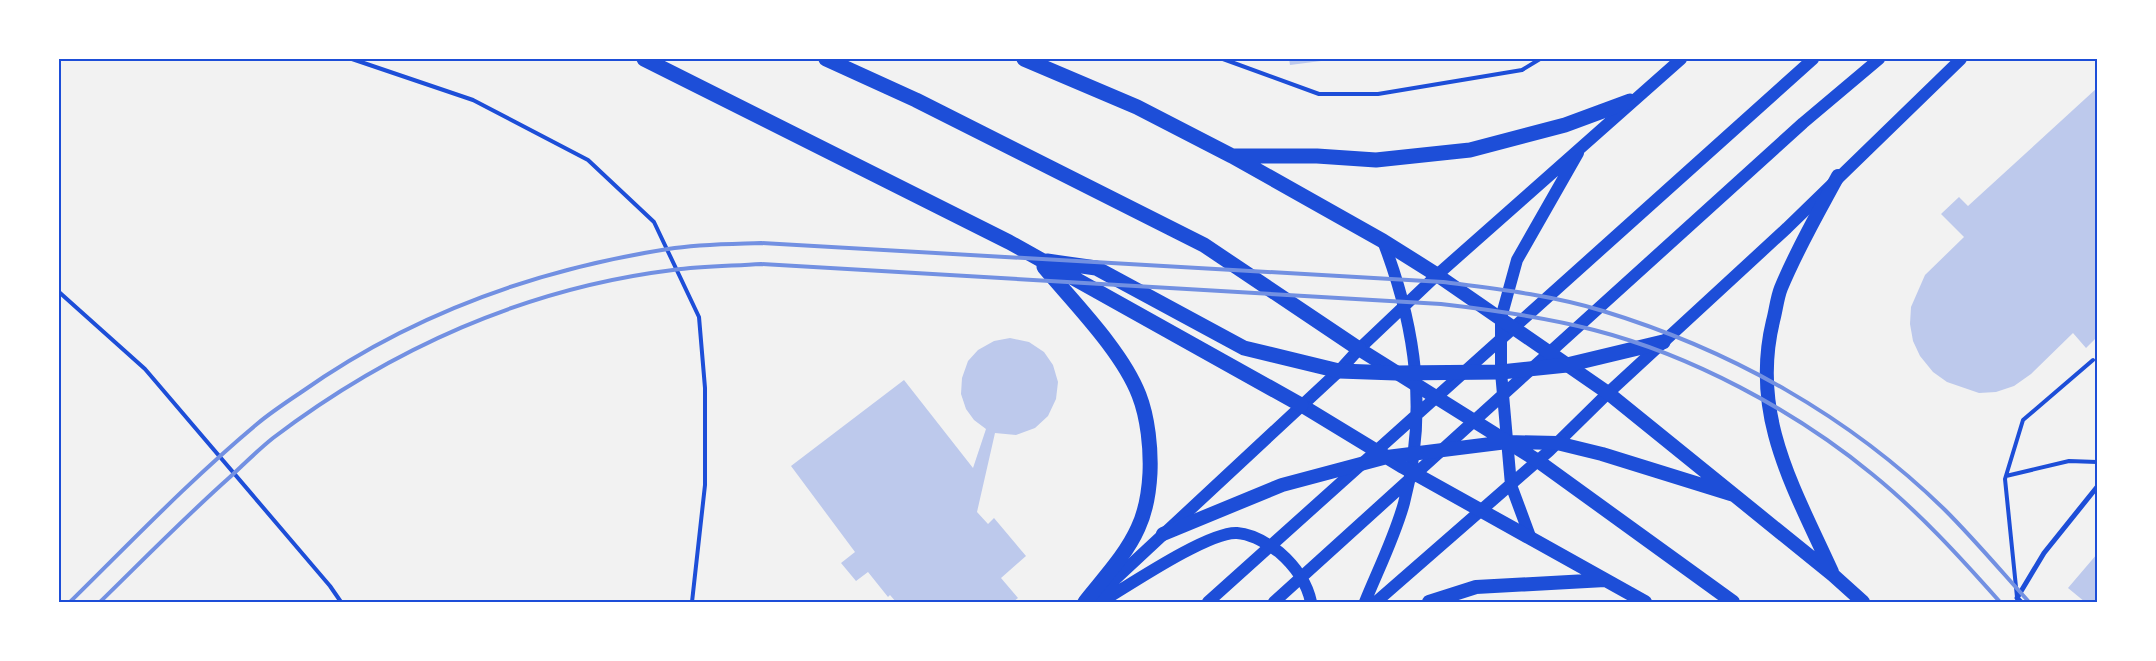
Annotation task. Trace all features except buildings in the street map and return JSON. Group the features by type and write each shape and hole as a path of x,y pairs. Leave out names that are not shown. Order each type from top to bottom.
{"highway":[{"path":"644,59 1009,242 1036,259 1301,406 1481,512 1645,602"},
{"path":"826,59 925,104 1204,246 1396,373"},
{"path":"1024,59 1137,107 1232,156 1382,241 1437,275 1608,393 1833,575 1863,602"},
{"path":"1232,156 1317,156 1376,160 1470,150 1556,127 1630,101"},
{"path":"1833,575 1788,474 1770,422 1765,380 1769,337 1780,289 1838,176"},
{"path":"1036,259 1096,268 1244,348 1339,371 1396,373 1416,379 1507,442 1538,461 1733,602"},
{"path":"1036,259 1097,330 1126,371 1139,395 1151,456 1148,496 1138,528 1126,549 1085,602"},
{"path":"1416,379 1567,365 1663,342"},
{"path":"1163,534 1282,485 1387,457 1507,442 1557,443 1602,454 1734,495"},
{"path":"1429,602 1476,587 1607,580"}],"main road":[{"path":"1090,602 1339,371 1358,349 1437,275 1630,101 1680,59"},
{"path":"1208,602 1775,91 1813,59"},
{"path":"1274,602 1803,123 1879,59"},
{"path":"1376,602 1538,461 1608,393 1787,228 1838,176 1961,59"},
{"path":"1531,539 1511,485 1501,372 1501,318 1517,260 1584,143"},
{"path":"1365,602 1404,504 1414,454 1416,379 1405,306 1382,241"},
{"path":"1101,602 1192,548 1216,538 1236,533 1257,538 1284,557 1309,591 1312,602"}],"street":[{"path":"2021,602 2017,598 2044,553 2097,487"}],"lane":[{"path":"352,59 473,100 588,160 654,222 699,317 704,388 705,485 692,602"},
{"path":"1223,59 1319,94 1388,92 1522,70 1540,59"},
{"path":"59,292 145,369 330,586 341,602"},
{"path":"2017,598 2006,476 2023,420 2093,360"},
{"path":"2006,476 2069,461 2097,462"}],"railway":[{"path":"70,602 185,489 257,424 283,404 342,365 385,340 475,299 570,269 679,247 761,243 1443,282 1524,293 1583,305 1651,327 1697,345 1742,366 1828,416 1908,476 1945,510 2029,602"},
{"path":"100,602 256,452 273,438 318,406 412,350 462,327 565,291 618,279 673,270 761,264 1441,304 1518,314 1594,330 1667,354 1740,387 1842,450 1923,519 2000,602"}]}
